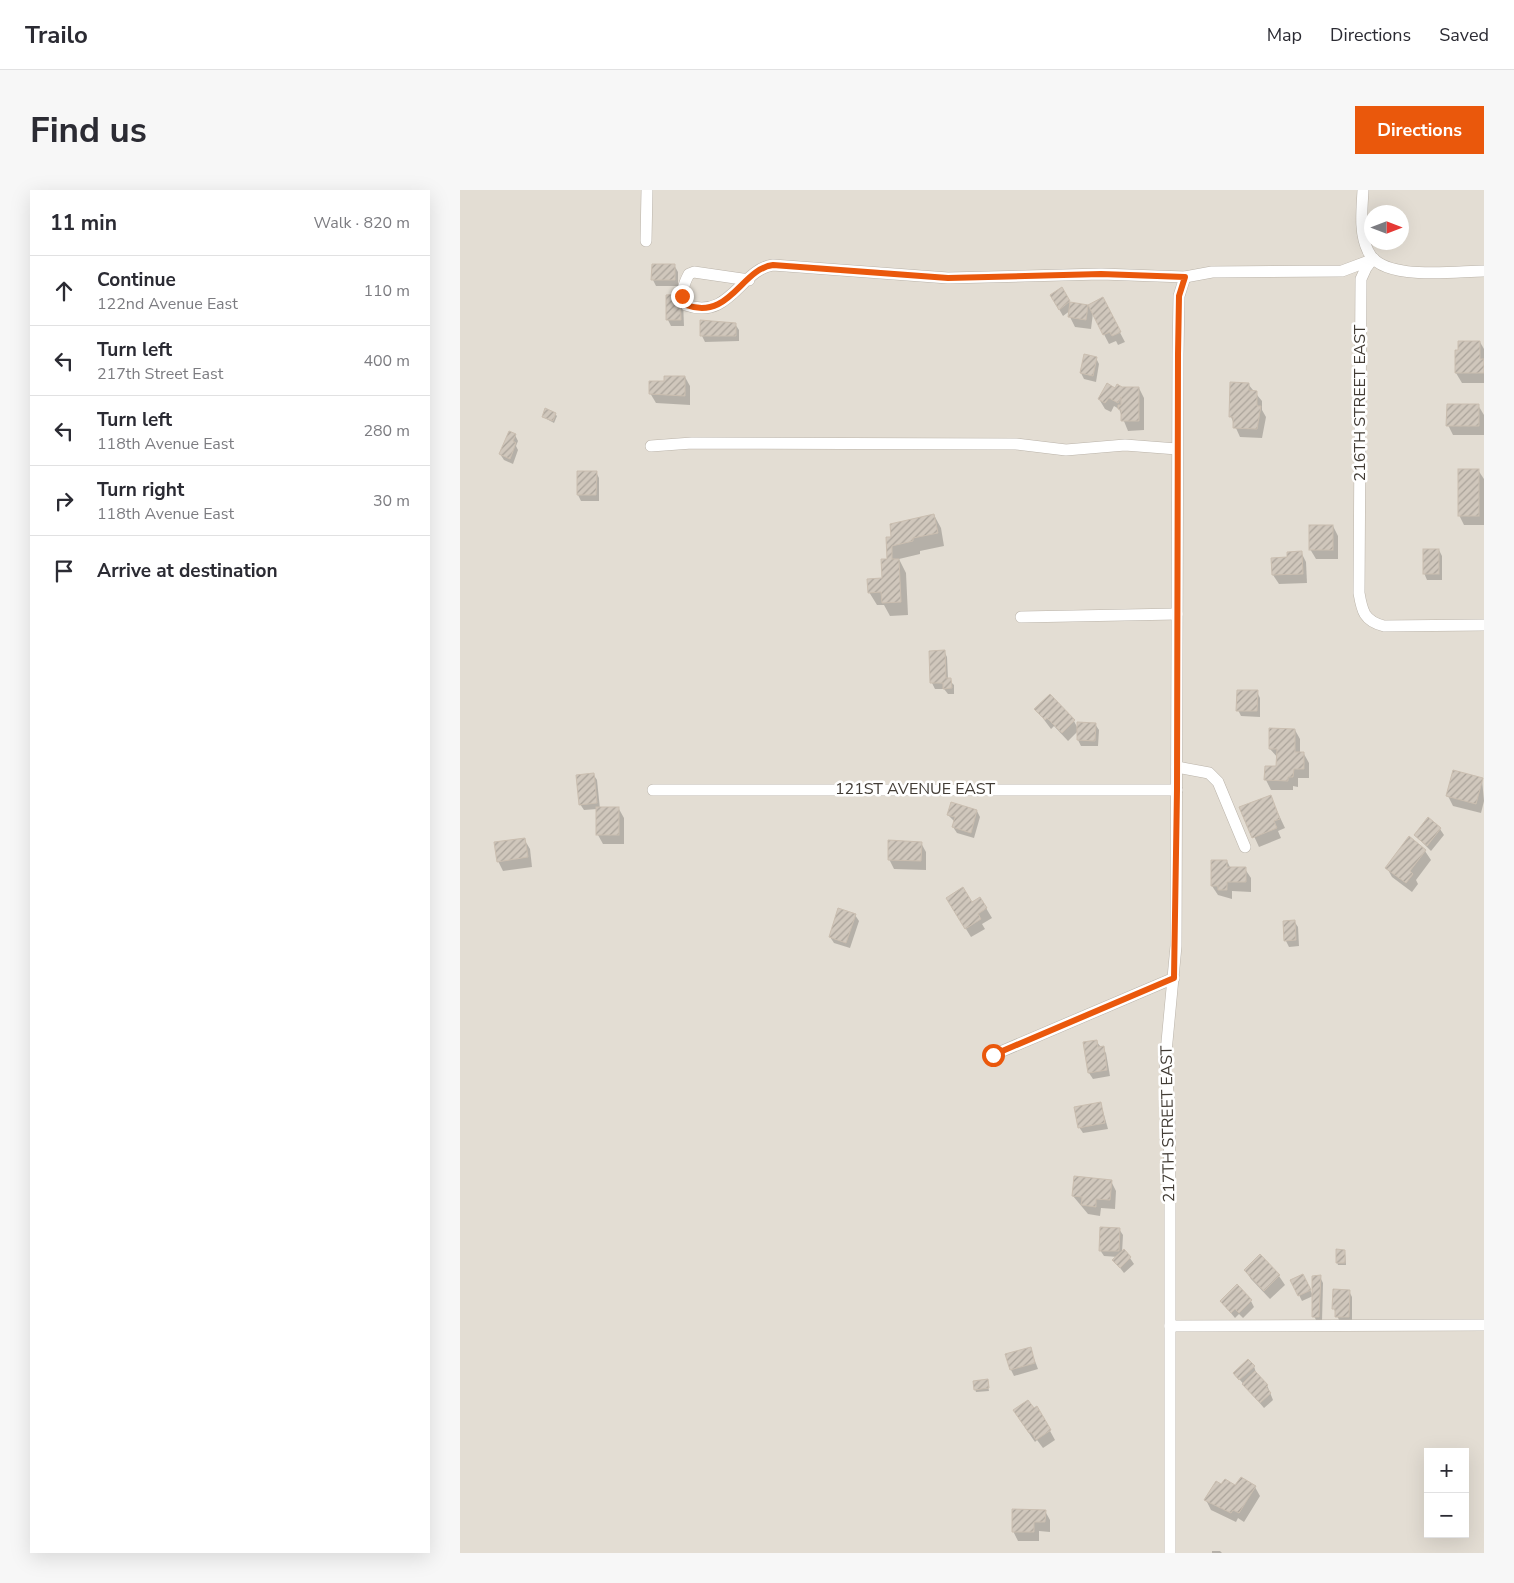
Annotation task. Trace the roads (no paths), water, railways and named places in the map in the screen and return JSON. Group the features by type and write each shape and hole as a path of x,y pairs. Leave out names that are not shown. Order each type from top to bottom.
{"street":[{"path":"646,241 647,190"},
{"path":"1363,190 1363,232 1368,254 1378,265 1394,271 1484,271"},
{"path":"749,280 694,272 689,274 684,284 682,296 686,305 695,308 706,308 719,304 768,266 773,265 948,278 1101,274 1185,277 1212,272 1342,271 1374,259"},
{"name":"216TH STREET EAST","path":"1374,259 1360,279 1358,377 1359,592 1364,615 1369,620 1384,626 1484,625"},
{"name":"217TH STREET EAST","path":"1170,1553 1169,1102 1165,1063 1174,978 1177,790 1179,296 1185,277"},
{"path":"651,446 692,443 1016,444 1057,450 1125,445 1177,449"},
{"path":"1020,617 1177,614"},
{"path":"1177,767 1209,773 1218,782 1244,848"},
{"name":"121ST AVENUE EAST","path":"653,790 1177,790"},
{"path":"993,1055 1174,978"},
{"path":"1170,1326 1484,1325"}]}
